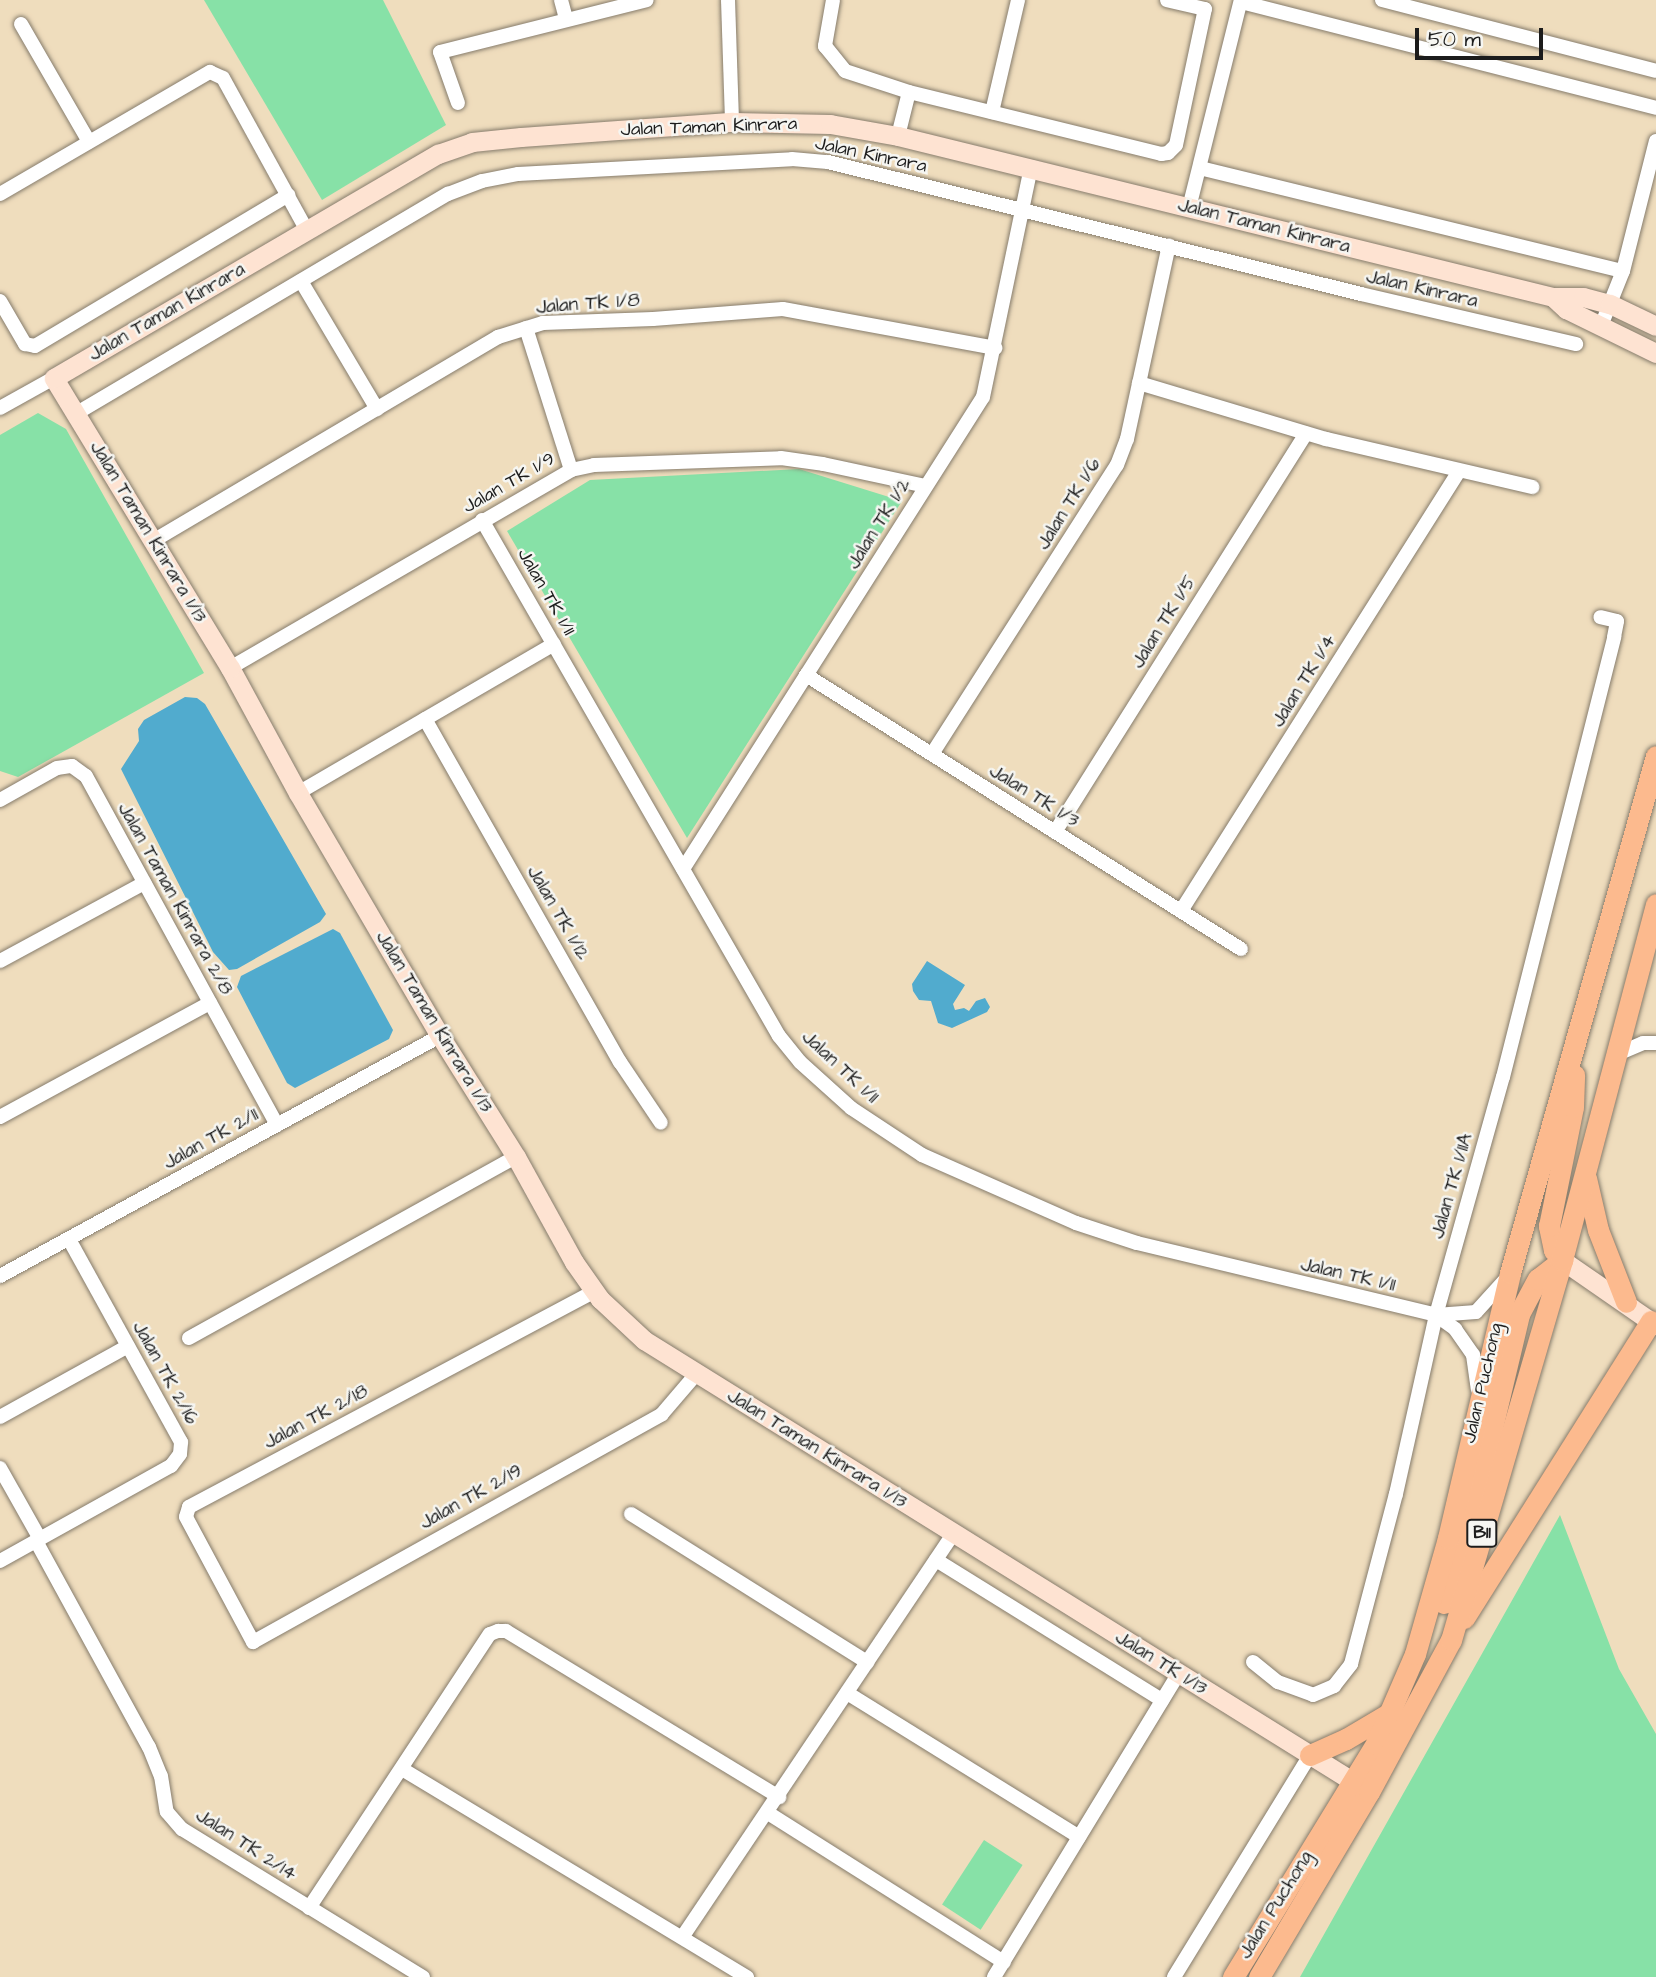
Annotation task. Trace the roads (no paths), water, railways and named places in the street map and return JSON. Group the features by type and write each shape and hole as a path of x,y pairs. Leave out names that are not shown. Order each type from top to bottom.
{"main road":[{"name":"Jalan Puchong","path":"1259,1977 1361,1787 1415,1654 1448,1538 1510,1273 1656,755"},
{"name":"Jalan Puchong","path":"1233,1977 1361,1787 1451,1640 1562,1260 1656,904"},
{"path":"1415,1654 1444,1603 1467,1534 1519,1314 1538,1279 1562,1260 1554,1250 1549,1226 1573,1107 1575,1040"},
{"path":"1584,1172 1598,1230 1626,1302"},
{"path":"1451,1640 1654,1320"},
{"path":"1310,1755 1346,1739 1390,1713"}],"street":[{"path":"561,0 566,19"},
{"path":"458,103 440,52 647,0"},
{"path":"728,0 732,122"},
{"path":"833,0 825,46 845,71 909,92 1168,153 1176,145 1205,9 1167,0"},
{"path":"992,112 1018,0"},
{"path":"1382,0 1656,72"},
{"path":"1189,208 1241,1 1656,108"},
{"path":"21,24 89,142"},
{"path":"0,194 210,72 223,78 307,231"},
{"path":"898,136 909,92"},
{"name":"Jalan Taman Kinrara","path":"0,408 438,154 472,142 732,122 830,124 898,136 1553,297 1583,297 1610,304 1656,326"},
{"path":"1601,326 1623,271 1656,141"},
{"name":"Jalan Kinrara","path":"77,412 448,194 482,181 518,174 792,159 828,162 1361,294 1576,344"},
{"name":"Jalan TK 1/2","path":"683,869 983,397 1031,167"},
{"path":"1200,168 1623,271"},
{"path":"0,301 25,344 35,346 288,195"},
{"name":"Jalan TK 1/6","path":"932,754 1117,465 1127,439 1169,245"},
{"path":"301,281 377,408"},
{"name":"Jalan Taman Kinrara","path":"1553,297 1566,309 1656,353"},
{"name":"Jalan TK 1/8","path":"153,541 498,337 543,323 653,319 783,309 995,348"},
{"path":"526,328 571,470"},
{"name":"Jalan Taman Kinrara 1/13","path":"54,378 230,668 298,793 440,1036 516,1157 574,1262 594,1291 644,1339 953,1534"},
{"path":"1139,383 1306,433 1532,487"},
{"name":"Jalan TK 1/5","path":"1055,832 1306,433"},
{"name":"Jalan TK 1/9","path":"230,668 571,470 594,465 781,458 926,486"},
{"name":"Jalan TK 1/4","path":"1181,911 1459,471"},
{"name":"Jalan TK 1/11","path":"482,520 779,1036 800,1062 851,1108 922,1155 1076,1223 1208,1261 1436,1315"},
{"name":"Jalan TK 1/11A","path":"1253,1662 1278,1682 1313,1695 1334,1686 1351,1664 1396,1494 1436,1315 1503,1077 1618,621 1600,617"},
{"path":"298,793 554,645"},
{"name":"Jalan TK 1/3","path":"806,675 1241,949"},
{"name":"Jalan TK 1/12","path":"425,719 620,1062 661,1123"},
{"name":"Jalan Taman Kinrara 2/8","path":"0,798 57,768 72,766 86,776 277,1125"},
{"path":"0,961 144,883"},
{"path":"0,1117 210,1003"},
{"name":"Jalan TK 2/11","path":"0,1276 440,1036"},
{"path":"1615,1055 1643,1043 1656,1043"},
{"path":"189,1338 516,1157"},
{"name":"Jalan TK 2/16","path":"0,1561 171,1466 180,1454 181,1442 69,1239"},
{"path":"1562,1260 1654,1320"},
{"path":"1436,1315 1476,1312 1494,1296 1510,1273"},
{"name":"Jalan TK 2/18","path":"253,1642 186,1517 189,1507 594,1291"},
{"path":"1436,1315 1455,1329 1473,1355 1480,1397"},
{"path":"0,1417 128,1346"},
{"name":"Jalan TK 2/19","path":"253,1642 662,1414 697,1373"},
{"name":"Jalan TK 2/14","path":"0,1468 156,1760 167,1812 182,1829 415,1975"},
{"path":"631,1514 867,1662"},
{"path":"683,1936 779,1797 953,1534"},
{"name":"Jalan TK 1/13","path":"953,1534 1361,1787"},
{"path":"936,1560 1162,1700"},
{"path":"309,1908 490,1634 506,1631 779,1797"},
{"path":"994,1977 1178,1674"},
{"path":"847,1693 1079,1837"},
{"path":"1174,1977 1310,1755"},
{"path":"402,1769 747,1977"},
{"path":"768,1813 1004,1962"}],"water":[{"path":"185,697 197,698 205,704 326,914 320,922 237,969 229,970 213,952 121,769 139,741 138,729 144,720"},
{"path":"333,929 340,933 393,1030 389,1039 295,1088 287,1083 237,987 241,976"},
{"path":"927,961 965,985 953,1004 955,1010 964,1008 969,1011 976,1001 985,998 990,1007 987,1012 952,1028 938,1023 931,1001 919,1000 913,991 912,984"}]}
